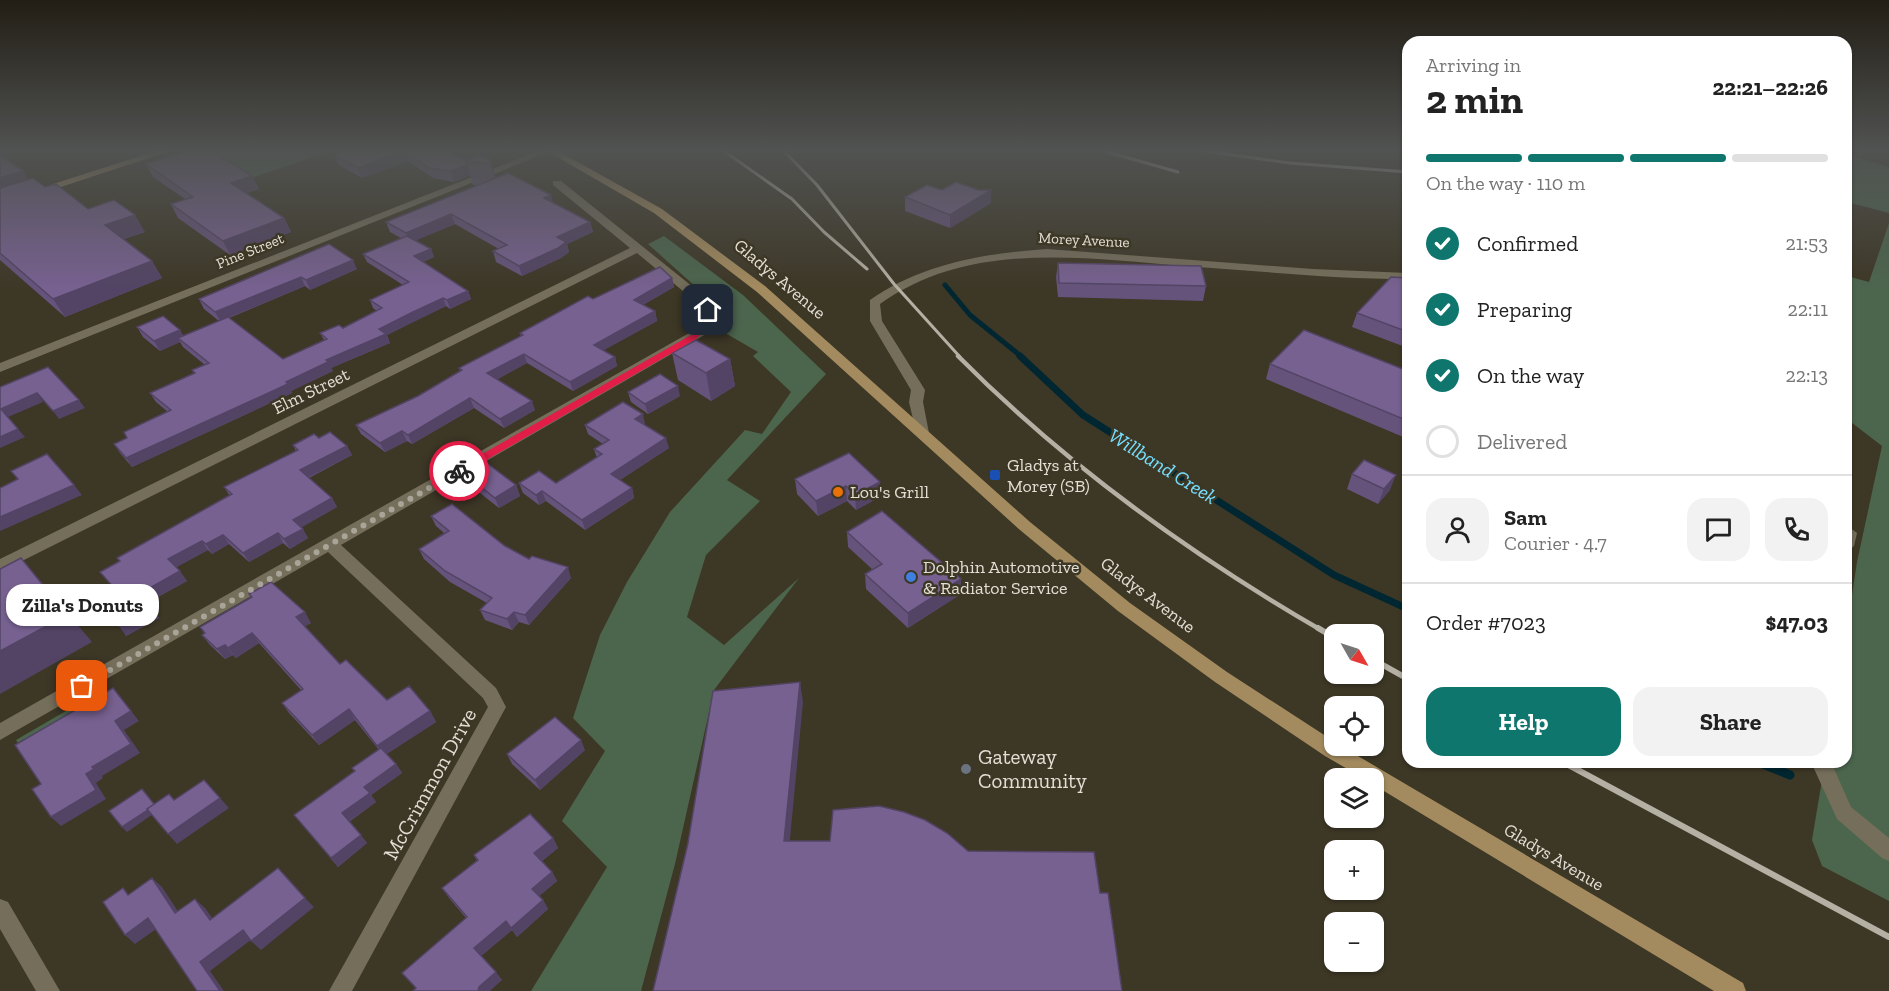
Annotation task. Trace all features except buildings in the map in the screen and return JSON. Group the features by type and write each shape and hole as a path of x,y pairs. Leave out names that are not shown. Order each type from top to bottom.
{"main road":[{"path":"0,204 21,197"},
{"name":"Gladys Avenue","path":"635,197 682,228 761,289 1025,526 1124,607 1221,677 1332,750 1735,991"}],"street":[{"name":"Pine Street","path":"0,368 430,197"},
{"path":"0,732 693,337 708,324 708,310 699,298 575,197"},
{"name":"Elm Street","path":"0,566 638,248"},
{"name":"Morey Avenue","path":"922,433 916,402 918,390 876,321 874,303 888,291 918,278 1010,255 1047,252 1313,272 1402,276"},
{"name":"McCrimmon Drive","path":"331,545 490,693 497,707 340,991"},
{"path":"1824,768 1844,813 1889,851"},
{"path":"0,909 49,991"}],"green space":[{"path":"1852,197 1889,197 1889,213 1852,203"},
{"path":"1889,223 1889,901 1822,866 1812,840 1824,768 1852,768 1852,595 1882,446 1852,423 1852,277 1869,282"},
{"path":"664,236 743,295 826,374 727,480 760,501 706,555 687,617 724,645 799,578 714,690 675,864 641,991 531,991 607,867 562,821 605,751 573,718 600,635 627,582 670,512 745,430 762,434 791,392 753,356 758,352 720,330 725,326 725,313 648,244"},
{"path":"83,701 93,715 25,754 16,740"}],"waterway":[{"name":"Willband Creek","path":"945,285 970,315 1022,357"},
{"name":"Willband Creek","path":"1020,356 1083,415 1334,575 1402,606"},
{"name":"Willband Creek","path":"1773,768 1790,775"}],"railway":[{"path":"790,197 824,232 867,269"},
{"path":"827,197 894,284 960,357"},
{"path":"958,356 1042,434 1130,505 1223,570 1321,630"},
{"path":"1318,628 1324,632"},
{"path":"1384,666 1402,676"},
{"path":"1574,768 1889,937"}],"way so far":[{"path":"82,686 459,471"}],"place":[{"name":"Gladys at Morey (SB)","path":"995,475"},
{"name":"Lou's Grill","path":"838,492"},
{"name":"Dolphin Automotive & Radiator Service","path":"911,577"},
{"name":"Zilla's Donuts","path":"82,686"},
{"name":"Gateway Community","path":"966,769"}],"route":[{"path":"459,471 693,337 708,324 708,310"}]}
